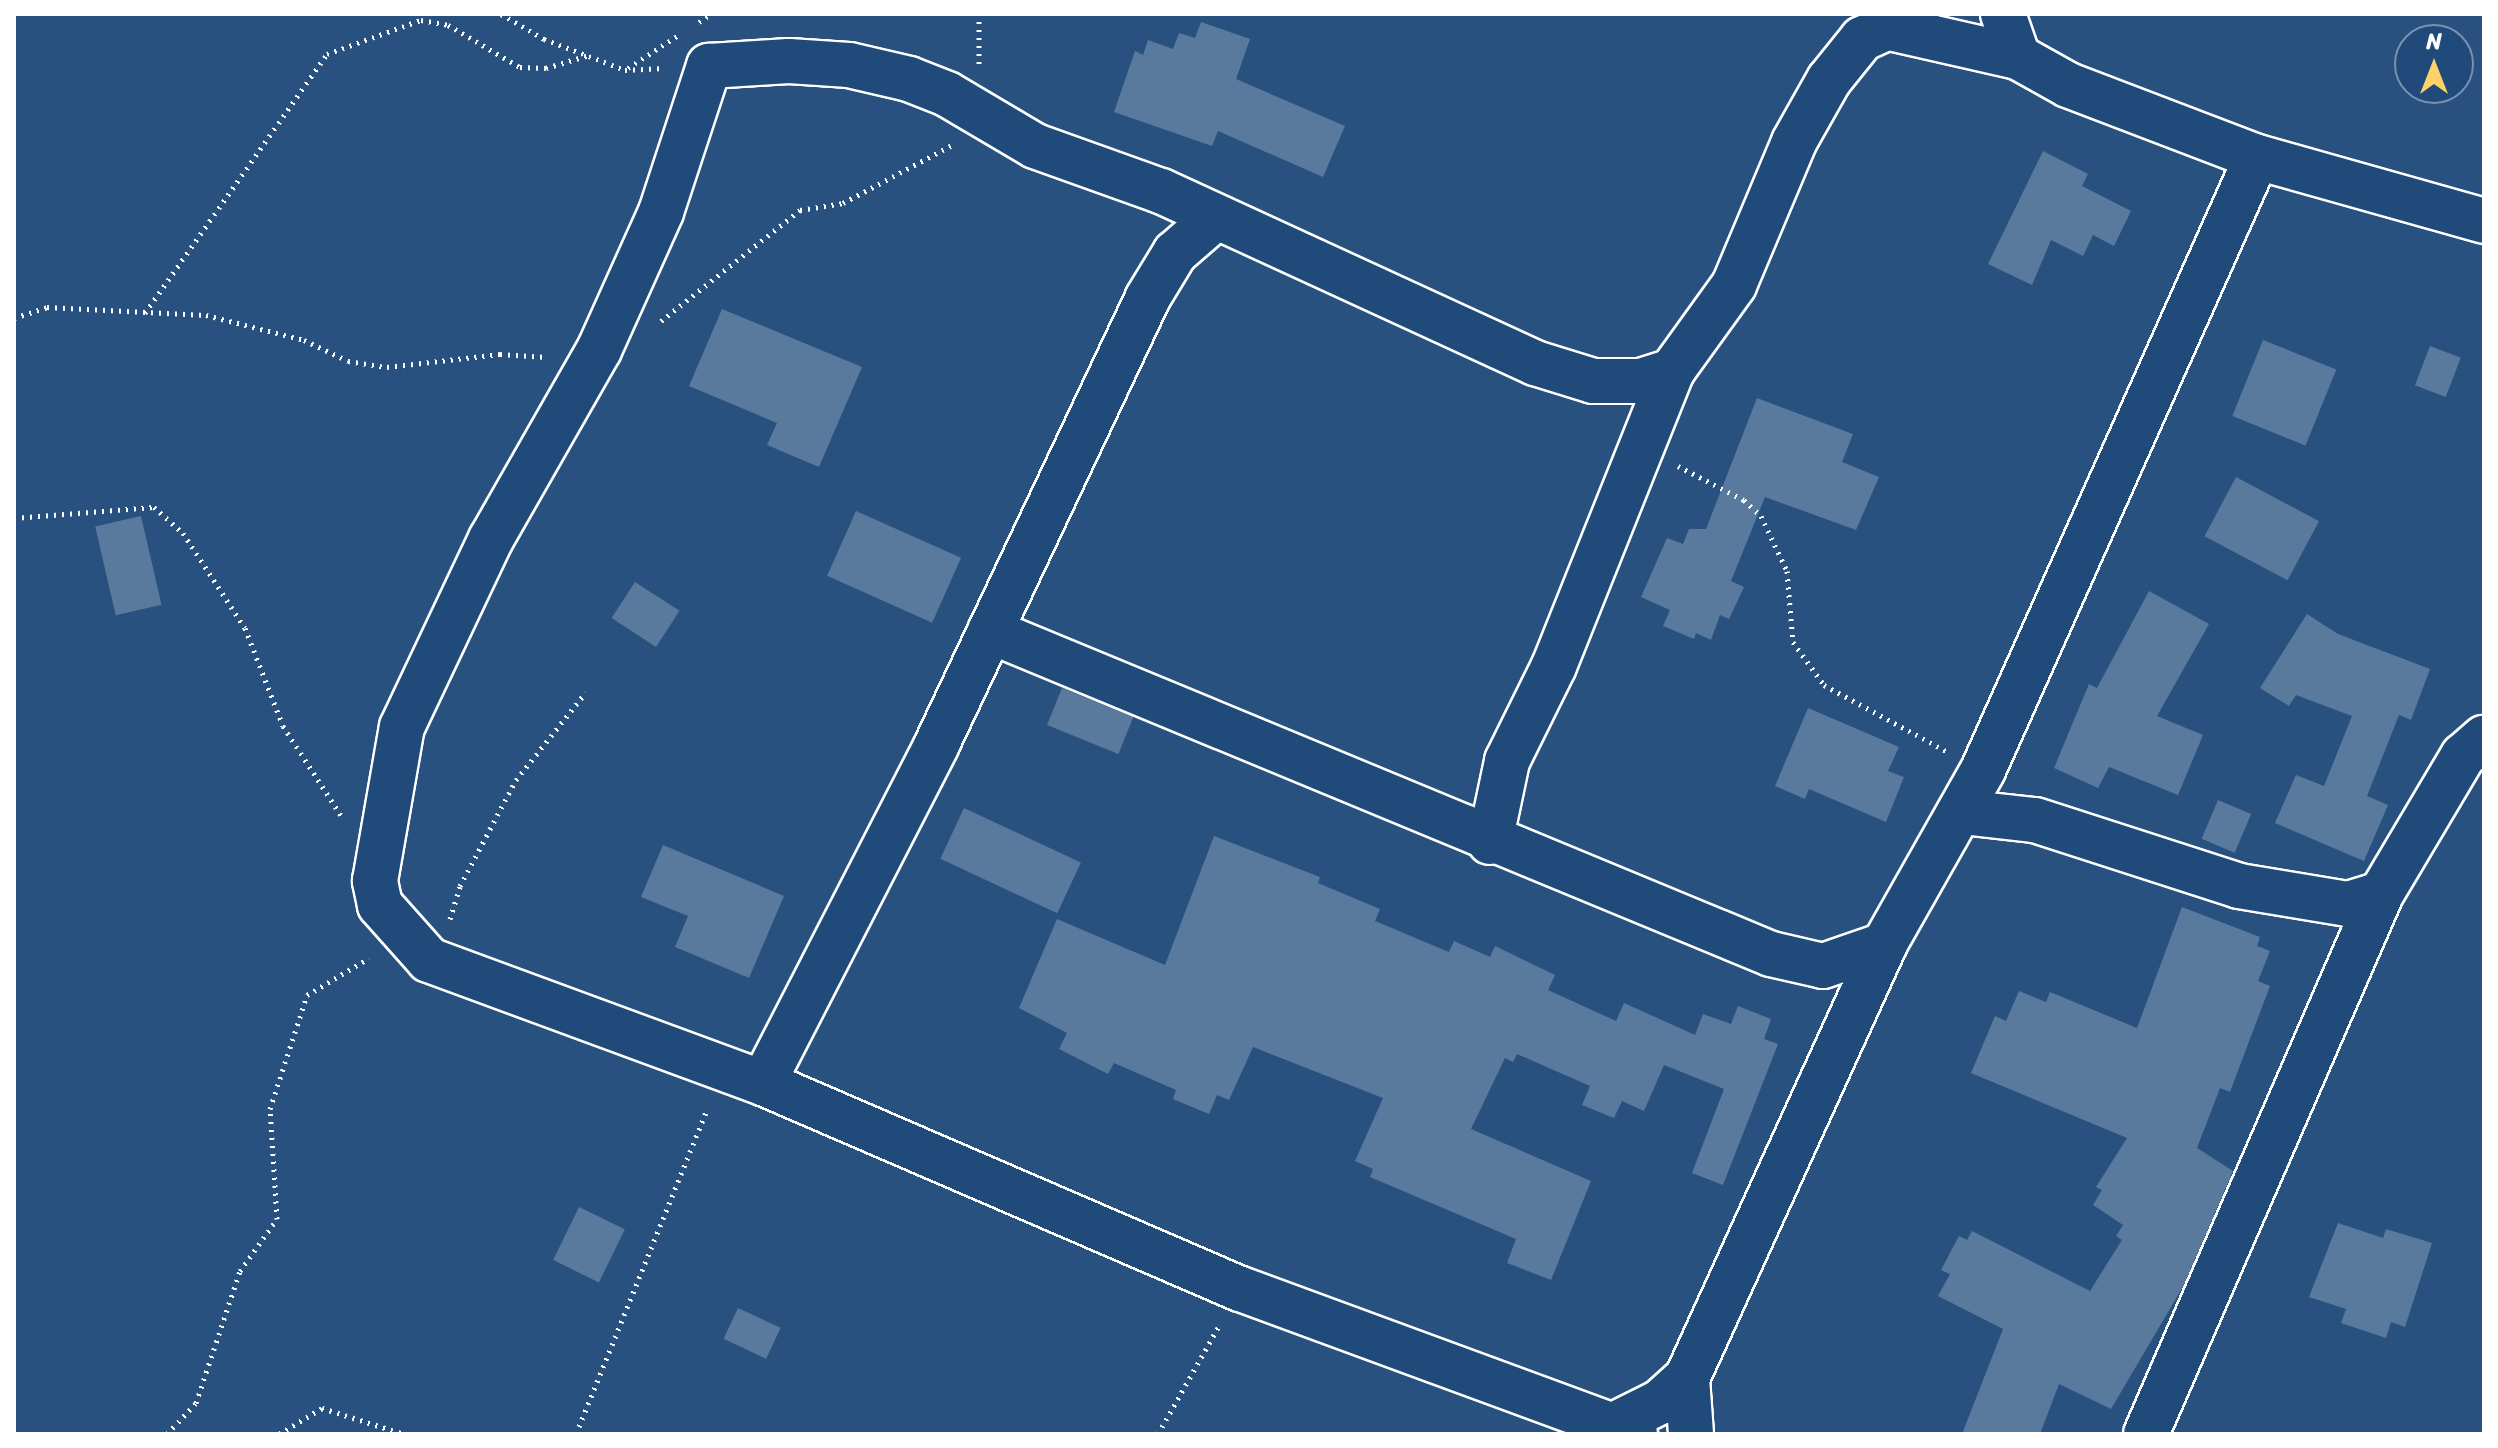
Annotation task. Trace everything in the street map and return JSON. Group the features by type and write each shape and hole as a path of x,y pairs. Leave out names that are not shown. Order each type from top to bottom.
{"street":[{"path":"2003,14 2018,57"},
{"path":"1490,842 1507,761 1554,666 1639,446 1672,371 1734,285 1794,142 1829,80 1862,39 1904,21 2018,57 2068,85 2257,157 2484,221"},
{"path":"1672,371 1641,381 1593,381 1535,363 1214,219 1161,191 1035,146 947,94 849,65 709,66 661,212 596,355 471,576 402,727 376,868 380,905 422,954 744,1076 1240,1289 1624,1430 1687,1378 1884,945 1962,812 1983,770 2257,157"},
{"path":"1161,191 1175,253"},
{"path":"744,1076 990,631 1175,253 1214,219"},
{"path":"990,631 1490,842 1771,954 1823,966 1884,945"},
{"path":"2146,1434 2381,894 2473,747 2484,715"},
{"path":"1962,812 2035,820 2239,886 2309,900 2348,904 2381,894"},
{"path":"1687,1378 1691,1434"}],"path":[{"path":"501,14 544,39 625,70 709,66"},
{"path":"625,70 711,14"},
{"path":"145,313 327,54 421,20 448,25 520,67 546,68 589,55"},
{"path":"14,318 47,307 206,315 256,325 348,361 387,367 500,354 596,355 658,323 800,210 843,203 995,123"},
{"path":"1639,446 1744,500 1761,516 1787,571 1793,642 1824,685 1983,770"},
{"path":"14,518 154,507 183,533 245,628 283,726 376,868"},
{"path":"167,1434 196,1403 240,1271 277,1219 270,1109 307,995 372,957 422,954 516,780 586,692"},
{"path":"576,1434 744,1076"},
{"path":"1158,1434 1240,1289"},
{"path":"279,1434 322,1408 404,1434"}],"building":[{"path":"1201,22 1250,39 1236,79 1345,126 1323,177 1218,131 1212,146 1114,112 1135,51 1143,55 1148,40 1173,49 1179,33 1195,38"},
{"path":"2043,151 2088,174 2082,186 2131,211 2114,246 2093,235 2083,256 2051,240 2032,285 1988,264"},
{"path":"722,309 862,367 819,467 767,445 777,423 689,386"},
{"path":"2263,340 2336,370 2306,446 2232,416"},
{"path":"2430,346 2461,358 2446,397 2415,385"},
{"path":"1757,398 1853,434 1842,462 1879,477 1856,530 1765,497 1731,581 1744,587 1729,619 1720,615 1711,640 1696,633 1694,639 1663,626 1670,610 1641,597 1667,538 1683,544 1689,529 1706,529"},
{"path":"2236,477 2319,521 2288,580 2205,536"},
{"path":"856,511 961,558 932,623 827,576"},
{"path":"141,516 161,605 116,615 95,527"},
{"path":"635,582 679,611 656,647 612,618"},
{"path":"2149,591 2209,624 2157,716 2203,735 2178,795 2109,767 2098,788 2054,768 2089,684 2097,688"},
{"path":"2307,614 2338,634 2430,669 2411,720 2399,715 2367,796 2388,805 2364,861 2275,823 2296,775 2324,786 2352,716 2296,695 2289,706 2260,688"},
{"path":"1062,688 1133,717 1118,754 1047,725"},
{"path":"1808,708 1899,747 1888,771 1904,777 1886,822 1809,789 1805,799 1775,786"},
{"path":"2218,800 2251,814 2235,853 2202,839"},
{"path":"964,808 1081,863 1057,913 940,859"},
{"path":"1214,836 1320,877 1318,883 1380,909 1375,921 1449,952 1454,941 1490,957 1495,946 1555,975 1548,990 1616,1021 1624,1003 1695,1035 1703,1014 1731,1024 1738,1006 1771,1019 1764,1039 1778,1044 1723,1185 1692,1173 1724,1089 1664,1065 1644,1111 1622,1101 1614,1118 1582,1105 1590,1086 1517,1054 1513,1062 1505,1058 1471,1129 1591,1181 1551,1280 1507,1263 1516,1239 1370,1177 1373,1169 1355,1161 1383,1098 1253,1047 1229,1100 1217,1095 1209,1114 1173,1099 1176,1090 1114,1063 1108,1074 1059,1049 1067,1033 1019,1008 1057,919 1165,965"},
{"path":"663,845 784,896 749,978 675,947 688,916 641,897"},
{"path":"2182,907 2260,937 2257,946 2270,951 2258,981 2270,986 2230,1092 2220,1088 2197,1148 2233,1171 2184,1285 2111,1409 2059,1384 2040,1434 1962,1434 2003,1329 1938,1296 1950,1274 1941,1270 1959,1236 1967,1240 1972,1231 2090,1291 2122,1240 2116,1236 2123,1225 2093,1205 2102,1190 2096,1187 2127,1138 1971,1073 1995,1016 2006,1021 2019,991 2046,1002 2050,992 2137,1028"},
{"path":"579,1207 625,1229 599,1282 553,1260"},
{"path":"2338,1223 2383,1238 2386,1229 2432,1243 2405,1327 2391,1322 2386,1338 2341,1323 2346,1309 2309,1297"},
{"path":"738,1308 781,1328 766,1359 724,1339"}]}
